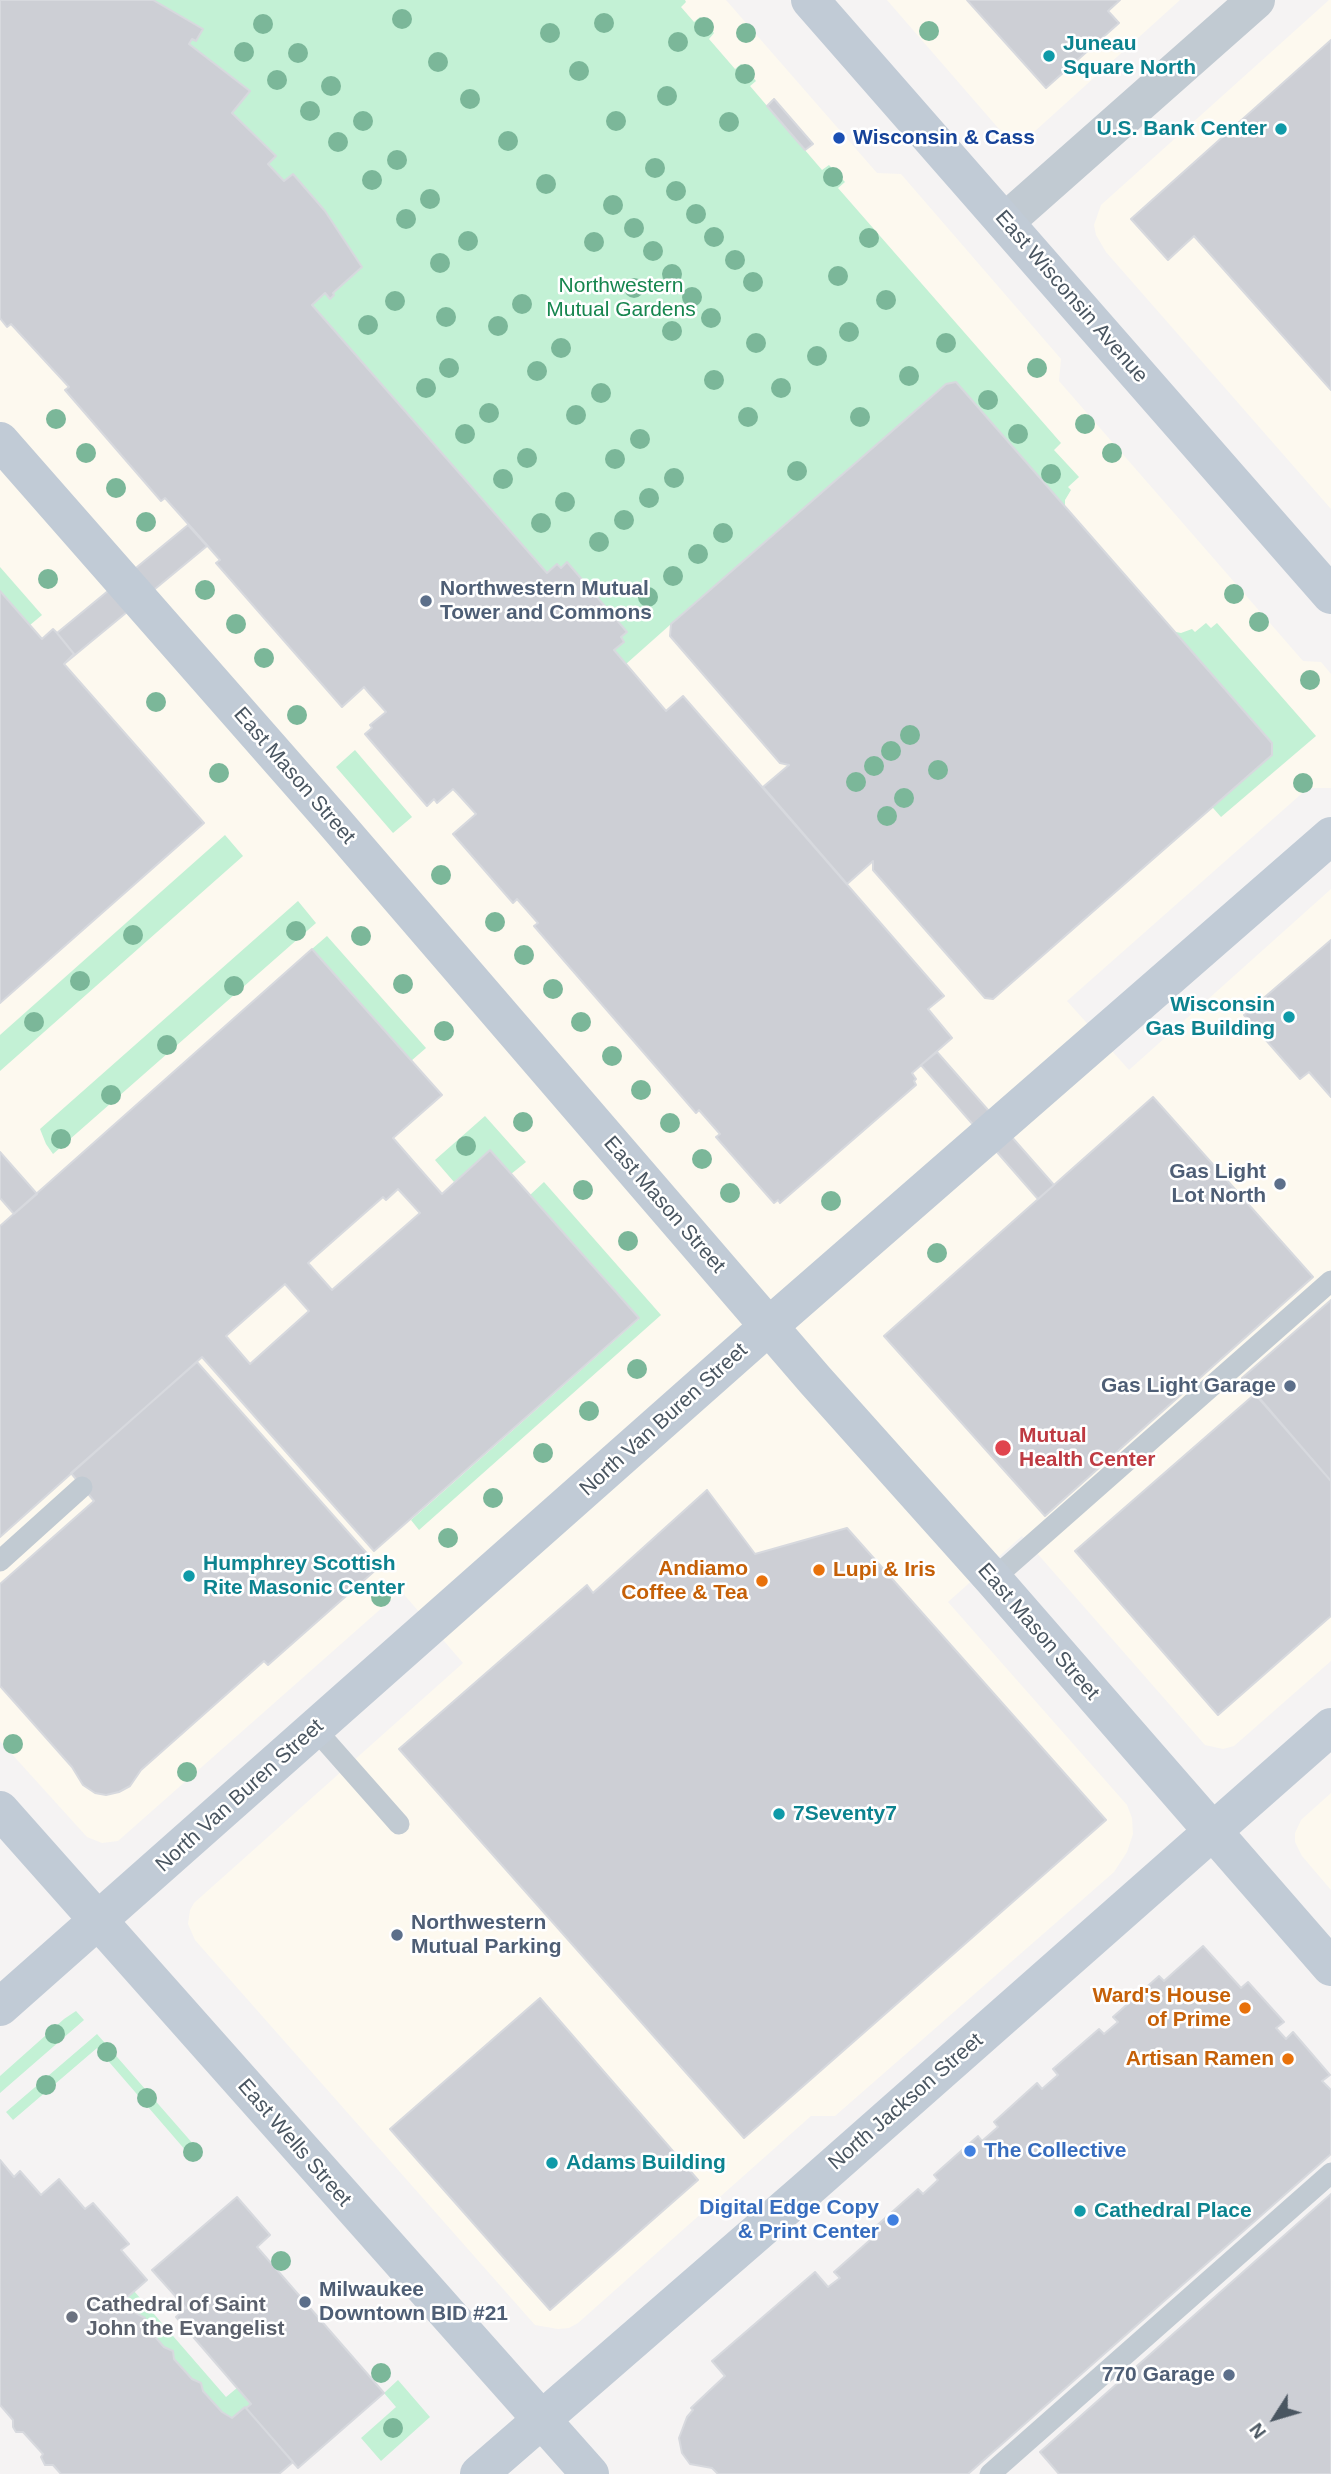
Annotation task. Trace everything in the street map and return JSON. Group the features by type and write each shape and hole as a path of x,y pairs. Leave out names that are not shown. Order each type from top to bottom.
{"main road":[{"name":"East Wisconsin Avenue","path":"810,0 1331,595"},
{"name":"East Mason Street","path":"0,441 332,819 815,1380 993,1579 1331,1967"},
{"name":"North Van Buren Street","path":"0,2007 769,1326 1331,836"},
{"name":"North Jackson Street","path":"479,2474 1331,1727"},
{"name":"East Wells Street","path":"0,1810 590,2474"}],"street":[{"path":"1005,222 1256,0"}],"lane":[{"path":"993,1579 1331,1281"},
{"path":"0,1561 82,1487"},
{"path":"315,1729 399,1824"},
{"path":"990,2474 1331,2173"}],"shaded area":[{"path":"0,0 726,0 877,173 901,174 1061,359 1059,381 1303,661 1321,662 1331,674 1331,788 1308,788 1067,1001 1129,1070 1331,889 1331,1661 1234,1746 1223,1749 1205,1745 1022,1536 948,1602 1127,1805 1132,1818 1133,1834 1127,1852 1114,1872 835,2116 811,2116 578,2323 569,2328 535,2325 195,1940 188,1924 194,1903 463,1663 401,1591 118,1841 102,1843 87,1837 0,1741"},
{"path":"887,0 1180,0 1034,132 1013,136 999,129"},
{"path":"1329,0 1331,509 1106,252 1096,235 1094,225 1101,205"},
{"path":"1331,1793 1331,1890 1302,1856 1295,1842 1295,1833 1301,1820"}],"green space":[{"name":"Northwestern Mutual Gardens","path":"153,0 685,0 681,7 694,22 700,17 714,33 709,39 735,69 741,64 756,81 750,86 822,170 829,165 845,182 838,188 1061,443 1054,450 1079,477 1068,487 1071,490 1065,500 1065,511 671,624 626,664 614,650 624,641 558,564 547,573 312,305 325,293 330,299 333,293 362,267 325,211 293,174 284,181 268,164 276,156 232,113 250,91 189,44 192,39 196,41 202,29"},
{"path":"0,567 42,615 30,625 0,591"},
{"path":"1206,623 1211,628 1217,623 1316,736 1221,817 1206,800 1171,631 1181,633 1192,629 1195,632"},
{"path":"355,750 412,817 393,833 336,767"},
{"path":"225,835 243,856 0,1071 0,1035"},
{"path":"298,901 316,923 53,1154 40,1129"},
{"path":"327,936 426,1048 411,1061 312,949"},
{"path":"485,1116 526,1162 511,1174 490,1151 454,1182 435,1160"},
{"path":"544,1182 661,1315 419,1530 411,1520 639,1319 530,1195"},
{"path":"76,2011 84,2020 0,2093 0,2076"},
{"path":"97,2034 201,2153 193,2159 97,2048 13,2120 6,2112"},
{"path":"134,2291 226,2397 237,2388 251,2404 232,2418 222,2412 203,2391 201,2383 192,2379 174,2359 173,2351 164,2347 145,2325 145,2318 123,2301"},
{"path":"398,2380 430,2417 381,2461 361,2438 396,2407 384,2393"}],"building":[{"name":"Northwestern Mutual Tower and Commons","path":"0,0 153,0 203,29 196,41 192,39 189,44 250,91 232,113 276,156 268,164 284,181 293,174 325,211 362,267 333,293 330,299 325,293 312,305 547,573 557,564 561,568 567,562 627,632 621,637 624,642 614,650 666,711 683,696 944,996 928,1009 952,1038 912,1073 916,1085 780,1203 778,1200 774,1203 716,1137 720,1134 699,1110 696,1113 534,926 538,923 517,899 513,903 453,834 476,814 453,789 437,803 434,799 427,806 365,734 372,728 370,725 386,712 364,687 342,707 216,563 220,560 165,498 161,501 65,390 69,387 11,324 7,327 0,318"},
{"name":"Juneau Square North","path":"967,0 1120,0 1108,11 1119,23 1046,88"},
{"name":"U.S. Bank Center","path":"1331,40 1331,390 1194,236 1168,260 1131,219"},
{"path":"774,99 813,144 805,150 767,106"},
{"path":"956,382 1272,743 1272,755 993,999 985,998 873,870 873,861 847,884 763,787 789,765 780,763 670,636 671,624 946,384"},
{"path":"188,525 207,546 64,664 74,654 57,633"},
{"path":"0,591 42,639 53,629 57,633 74,654 64,664 204,823 0,1003"},
{"name":"Wisconsin Gas Building","path":"1331,940 1331,1097 1309,1072 1300,1079 1244,1015"},
{"path":"312,949 442,1095 393,1138 442,1194 490,1150 639,1318 374,1551 202,1357 0,1537 0,1226","holes":["398,1189 420,1213 332,1290 308,1263 383,1197 386,1200","285,1284 309,1311 250,1364 226,1336"]},
{"path":"937,1052 1054,1185 1038,1199 921,1065"},
{"path":"1153,1097 1313,1277 1045,1516 884,1336"},
{"path":"0,1152 37,1194 14,1214 0,1198"},
{"name":"Gas Light Garage","path":"1331,1300 1331,1481 1242,1378"},
{"name":"Humphrey Scottish Rite Masonic Center","path":"197,1362 379,1567 268,1665 264,1661 141,1770 130,1786 106,1795 95,1793 83,1785 72,1767 0,1686 0,1584 94,1501 71,1473"},
{"path":"1255,1394 1331,1481 1331,1616 1218,1715 1075,1551"},
{"name":"7Seventy7","path":"707,1490 755,1554 847,1528 1106,1820 744,2138 399,1749 587,1585 593,1593"},
{"name":"Cathedral Place","path":"1203,1946 1241,1988 1248,1982 1284,2022 1276,2028 1286,2039 1293,2032 1330,2075 1322,2081 1331,2090 1331,2154 968,2474 718,2474 712,2468 690,2464 682,2453 679,2438 687,2417 693,2410 691,2408 725,2376 712,2361 815,2272 828,2287 840,2278 834,2272 878,2233 874,2228 918,2189 923,2194 938,2180 934,2175 978,2136 982,2141 998,2127 994,2122 1037,2083 1042,2089 1058,2075 1053,2069 1099,2029 1104,2034 1118,2022 1113,2017 1159,1976 1164,1981"},
{"name":"Adams Building","path":"540,1998 698,2180 550,2310 390,2129"},
{"name":"Cathedral of Saint John the Evangelist","path":"0,2160 14,2177 20,2171 41,2195 59,2179 85,2209 93,2203 129,2244 121,2250 147,2280 123,2301 145,2318 145,2325 164,2347 173,2351 174,2359 192,2379 201,2383 203,2391 222,2412 232,2418 245,2407 293,2462 279,2474 61,2474 53,2465 45,2465 41,2457 43,2454 23,2432 16,2432 13,2420 0,2405"},
{"name":"770 Garage","path":"1331,2194 1331,2474 1059,2474 1040,2452"},
{"path":"237,2197 270,2235 257,2247 384,2393 298,2468 246,2408 251,2404 176,2317 186,2308 152,2270"}],"place":[{"name":"Juneau Square North","path":"1049,56"},
{"name":"U.S. Bank Center","path":"1281,129"},
{"name":"Wisconsin & Cass","path":"839,138"},
{"name":"Northwestern Mutual Tower and Commons","path":"426,601"},
{"name":"Wisconsin Gas Building","path":"1289,1017"},
{"name":"Gas Light Lot North","path":"1280,1184"},
{"name":"Gas Light Garage","path":"1290,1386"},
{"name":"Mutual Health Center","path":"1003,1448"},
{"name":"Lupi & Iris","path":"819,1570"},
{"name":"Humphrey Scottish Rite Masonic Center","path":"189,1576"},
{"name":"Andiamo Coffee & Tea","path":"762,1581"},
{"name":"7Seventy7","path":"779,1814"},
{"name":"Northwestern Mutual Parking","path":"397,1935"},
{"name":"Ward's House of Prime","path":"1245,2008"},
{"name":"Artisan Ramen","path":"1288,2059"},
{"name":"The Collective","path":"970,2151"},
{"name":"Adams Building","path":"552,2163"},
{"name":"Cathedral Place","path":"1080,2211"},
{"name":"Digital Edge Copy & Print Center","path":"893,2220"},
{"name":"Milwaukee Downtown BID #21","path":"305,2302"},
{"name":"Cathedral of Saint John the Evangelist","path":"72,2317"},
{"name":"770 Garage","path":"1229,2375"}]}
